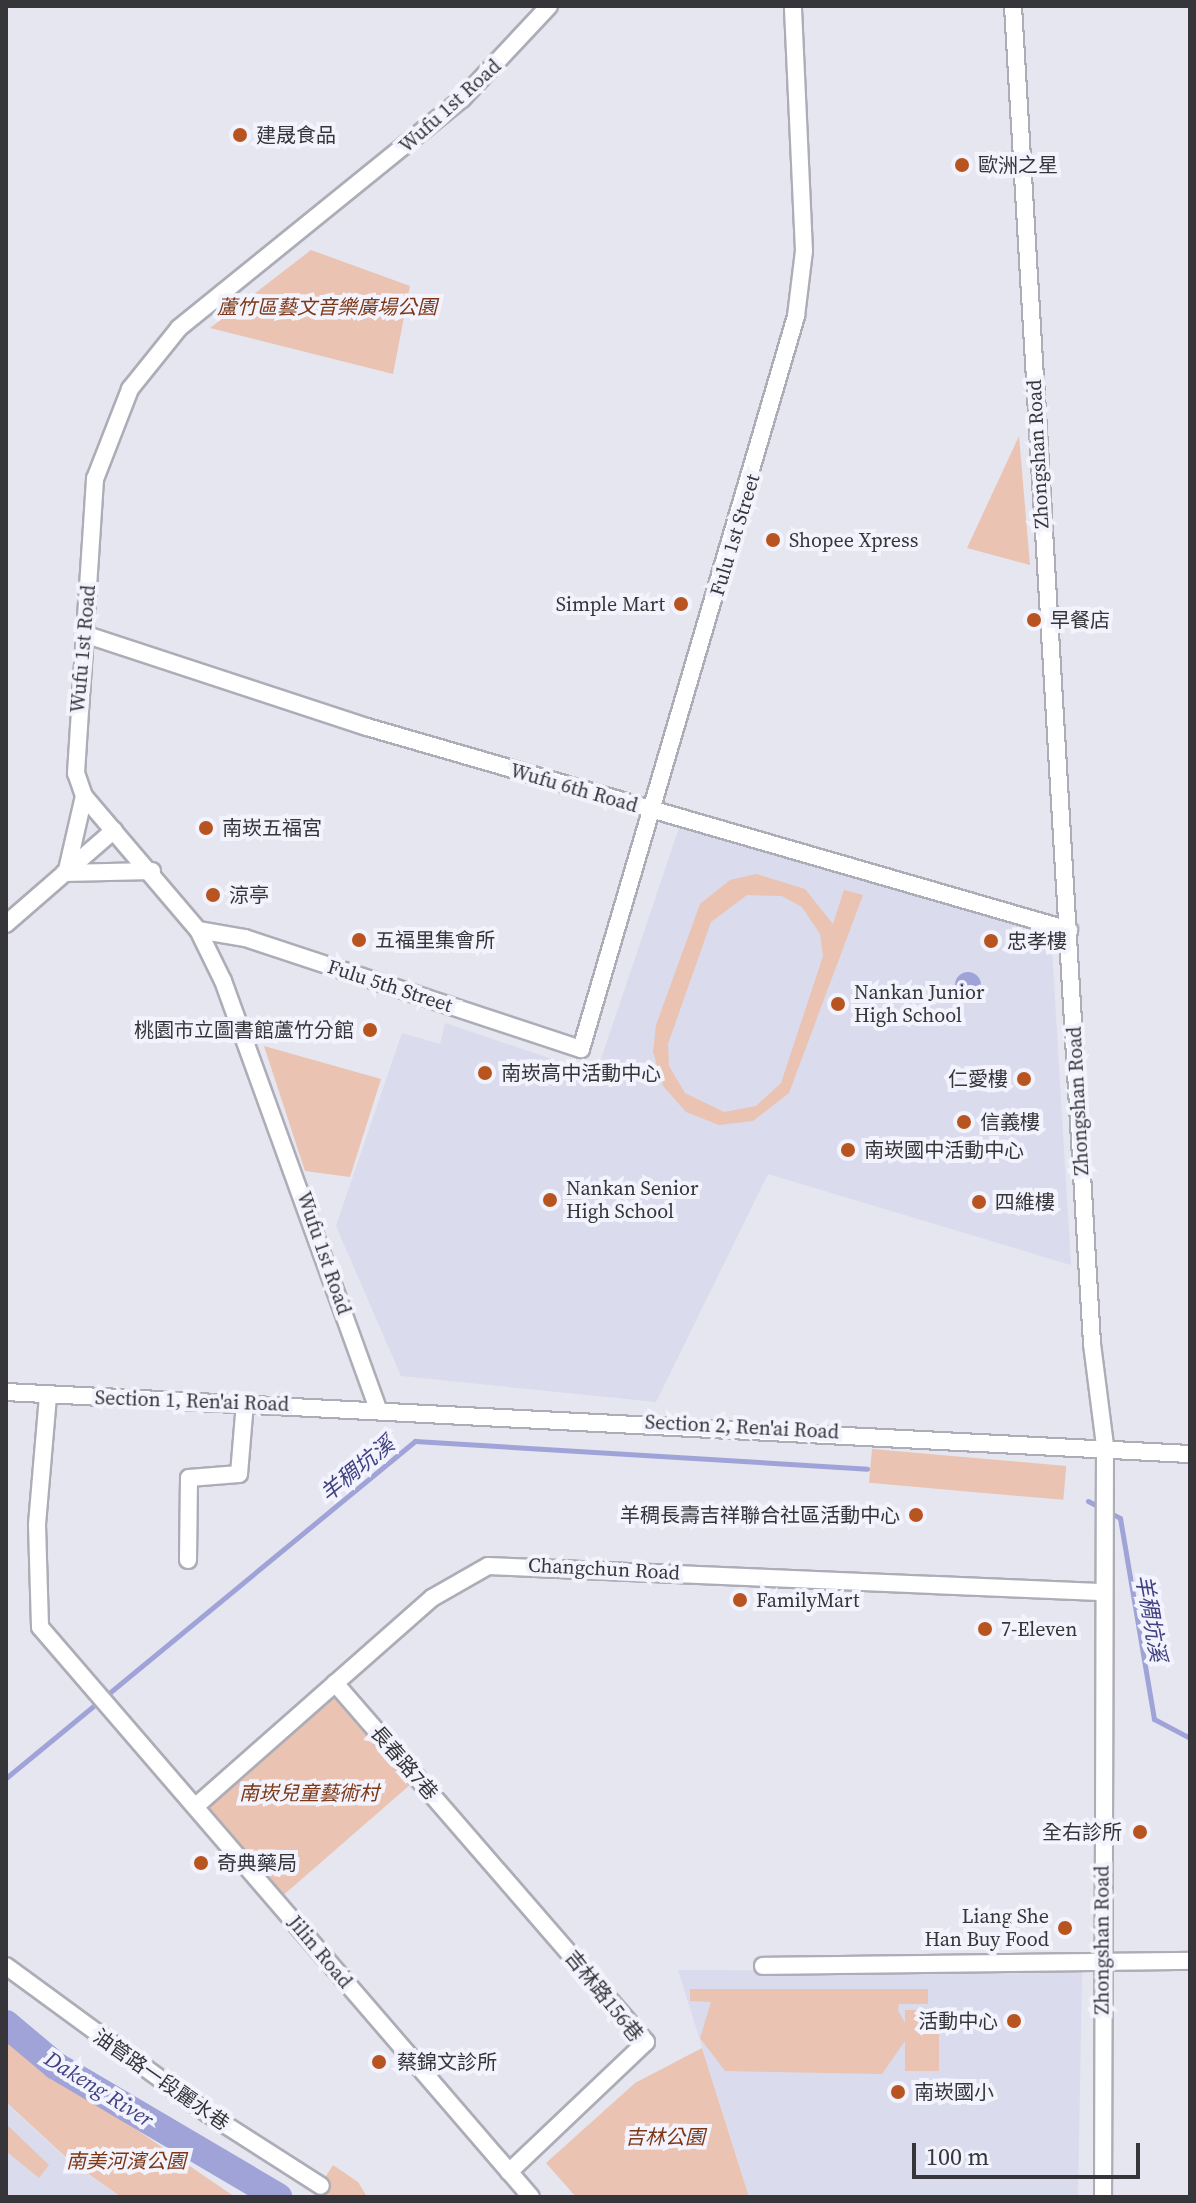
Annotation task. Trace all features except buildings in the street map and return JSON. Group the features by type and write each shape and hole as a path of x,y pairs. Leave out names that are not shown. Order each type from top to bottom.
{"street":[{"name":"Wufu 1st Road","path":"378,1409 258,1066 198,930 152,871 84,796 75,730 95,479 130,389 155,354 195,313 462,99 549,6"},
{"name":"Fulu 1st Street","path":"581,1049 648,810 796,316 804,251 793,6"},
{"name":"Zhongshan Road","path":"1013,6 1092,1344 1105,1446 1099,1592 1103,2197"},
{"name":"Wufu 6th Road","path":"84,634 648,810 1069,930"},
{"path":"66,872 84,796"},
{"path":"6,924 114,830"},
{"path":"66,872 152,871"},
{"name":"Fulu 5th Street","path":"198,930 245,938 581,1049"},
{"name":"Section 1, Ren'ai Road","path":"6,1392 378,1409"},
{"name":"Jilin Road","path":"48,1396 36,1612 48,1640 196,1806 531,2197"},
{"path":"188,1560 189,1478 239,1474 245,1403"},
{"name":"Section 2, Ren'ai Road","path":"378,1409 1105,1446 1190,1454"},
{"name":"Changchun Road","path":"196,1806 432,1598 488,1566 1099,1592"},
{"name":"長春路7巷","path":"335,1683 472,1843"},
{"name":"吉林路156巷","path":"472,1843 646,2042 509,2172"},
{"path":"763,1966 1102,1966 1190,1961"},
{"name":"油管路一段麗水巷","path":"6,1966 207,2113 321,2186"}],"shaded area":[{"path":"682,819 1051,933 1071,1265 768,1174 656,1402 401,1376 336,1226 402,1033 440,1044 445,1023 596,1074"},
{"name":"南崁國小","path":"678,1970 1082,1972 1078,2197 749,2197"},
{"path":"6,2103 69,2161 120,2197 6,2197"}],"green space":[{"name":"蘆竹區藝文音樂廣場公園","path":"311,250 410,286 393,374 210,328"},
{"path":"1019,436 1030,565 967,548"},
{"path":"756,874 805,889 833,924 844,890 863,895 789,1093 753,1121 719,1125 686,1112 663,1086 653,1052 656,1025 700,904 730,880","holes":["747,895 782,896 802,907 820,934 823,956 781,1083 756,1106 724,1112 685,1093 669,1066 668,1044 711,922"]},
{"path":"264,1046 381,1079 350,1177 305,1171"},
{"path":"872,1449 1066,1466 1063,1500 869,1483"},
{"name":"南崁兒童藝術村","path":"334,1692 413,1783 283,1895 204,1805"},
{"path":"690,1989 928,1989 928,2004 899,2004 898,2010 905,2023 905,2010 939,2010 939,2071 905,2071 905,2041 882,2074 725,2071 700,2038 711,2002 690,2001"},
{"name":"南美河濱公園","path":"6,2028 58,2076 235,2197 121,2197 70,2161 6,2102"},
{"name":"吉林公園","path":"702,2048 749,2197 576,2197 546,2163 635,2083"},
{"path":"6,2124 49,2165 39,2178 6,2151"},
{"path":"333,2165 358,2182 367,2197 313,2197"}],"water":[{"path":"968,972 977,976 981,985 977,994 968,998 959,994 955,985 959,976"}],"waterway":[{"name":"羊稠坑溪","path":"6,1778 415,1441 867,1469"},
{"name":"羊稠坑溪","path":"1088,1501 1120,1518 1154,1719 1190,1738"},
{"name":"Dakeng River","path":"6,2024 56,2066 278,2197"}],"place":[{"name":"建晟食品","path":"240,135"},
{"name":"歐洲之星","path":"962,165"},
{"name":"Shopee Xpress","path":"773,540"},
{"name":"Simple Mart","path":"681,604"},
{"name":"早餐店","path":"1034,620"},
{"name":"南崁五福宮","path":"206,828"},
{"name":"涼亭","path":"213,895"},
{"name":"五福里集會所","path":"359,940"},
{"name":"忠孝樓","path":"991,941"},
{"name":"Nankan Junior High School","path":"838,1004"},
{"name":"桃園市立圖書館蘆竹分館","path":"370,1030"},
{"name":"南崁高中活動中心","path":"485,1073"},
{"name":"仁愛樓","path":"1024,1079"},
{"name":"信義樓","path":"964,1122"},
{"name":"南崁國中活動中心","path":"848,1150"},
{"name":"Nankan Senior High School","path":"550,1200"},
{"name":"四維樓","path":"979,1202"},
{"name":"羊稠長壽吉祥聯合社區活動中心","path":"916,1515"},
{"name":"FamilyMart","path":"740,1600"},
{"name":"7-Eleven","path":"985,1629"},
{"name":"全右診所","path":"1140,1832"},
{"name":"奇典藥局","path":"201,1863"},
{"name":"Liang She Han Buy Food","path":"1065,1928"},
{"name":"活動中心","path":"1014,2021"},
{"name":"蔡錦文診所","path":"379,2062"},
{"name":"南崁國小","path":"898,2092"}]}
